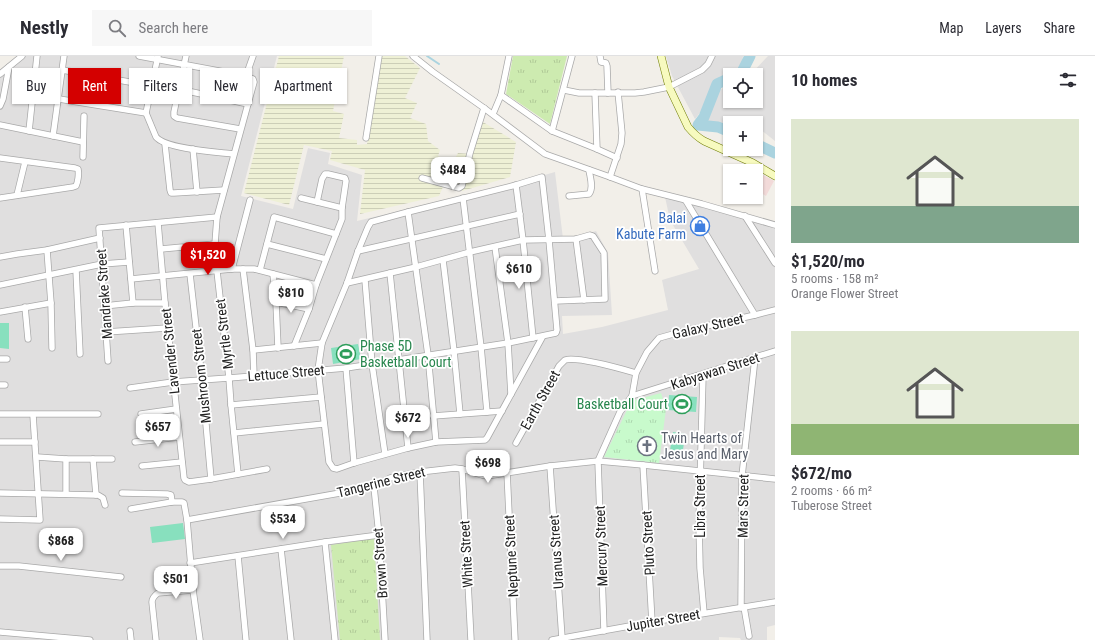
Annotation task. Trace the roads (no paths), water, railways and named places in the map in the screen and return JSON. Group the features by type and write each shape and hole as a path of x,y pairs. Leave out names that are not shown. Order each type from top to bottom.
{"main road":[{"path":"661,56 669,87 688,127 696,136 716,147 753,163 775,176"}],"street":[{"path":"0,74 22,56"},
{"path":"29,130 37,56"},
{"path":"60,89 64,56"},
{"path":"139,56 158,58 205,68"},
{"path":"183,68 186,56"},
{"path":"249,68 253,56"},
{"path":"366,138 379,56"},
{"path":"413,56 545,154 642,189 775,225"},
{"path":"493,114 501,96 509,56"},
{"path":"552,131 572,56"},
{"path":"600,56 601,62 606,63 607,66 608,93"},
{"path":"564,90 579,93 644,92 669,87 702,70 708,64 712,56"},
{"path":"156,68 158,58"},
{"path":"0,106 3,99 9,67"},
{"path":"62,70 129,82"},
{"name":"Myrtle Street","path":"252,79 254,82 252,89"},
{"path":"610,177 622,138 618,92"},
{"path":"595,93 597,149"},
{"path":"501,96 552,131 617,158"},
{"path":"60,99 146,113"},
{"path":"53,136 58,104"},
{"path":"148,104 146,113 158,140 165,144 233,154"},
{"path":"175,104 174,116 177,118 240,129"},
{"name":"Myrtle Street","path":"238,474 215,244 217,218 233,154 248,104"},
{"path":"422,178 459,188 462,186 470,153 484,108"},
{"path":"83,157 84,116"},
{"path":"0,125 83,142"},
{"path":"165,144 171,193 224,190"},
{"path":"193,149 197,192"},
{"path":"0,158 76,168 78,170 76,186 0,198"},
{"path":"17,195 25,162"},
{"path":"569,196 590,193 589,170"},
{"path":"294,346 342,219 346,181 345,178 325,174 322,179 317,202"},
{"path":"347,283 365,280 470,252 523,240 549,240 576,239 590,235 593,236 604,253 606,297 605,299 555,301 549,240 542,177 371,222 358,251 347,283 322,344 318,370 329,462 330,466 333,468 338,469 385,454 436,442 485,440 544,336"},
{"path":"516,185 533,338"},
{"path":"642,189 656,271"},
{"path":"301,198 342,208"},
{"path":"463,198 481,347 487,412"},
{"path":"232,269 250,200"},
{"path":"686,201 755,316"},
{"path":"408,212 428,355 436,442"},
{"path":"358,251 520,214"},
{"path":"745,216 775,263"},
{"path":"260,270 274,217 336,234"},
{"path":"133,303 126,225 217,218"},
{"name":"Lavender Street","path":"158,223 167,328 184,478 189,482 211,479"},
{"name":"Mandrake Street","path":"108,361 99,228 126,225"},
{"path":"0,257 47,250 100,238"},
{"path":"576,239 584,300"},
{"path":"161,249 215,244"},
{"path":"267,244 326,259"},
{"path":"495,247 508,343 512,394"},
{"path":"47,250 51,303 52,348"},
{"path":"443,260 460,414"},
{"path":"0,285 102,264 129,262"},
{"path":"243,269 253,350 254,376"},
{"path":"131,278 243,269 260,270 316,286"},
{"path":"76,270 80,354"},
{"path":"390,273 408,448"},
{"name":"Mushroom Street","path":"190,274 211,479"},
{"path":"273,274 278,348"},
{"path":"365,280 372,364 385,454"},
{"name":"Lettuce Street","path":"130,388 173,382 346,368 544,336 556,333 557,330 555,301"},
{"path":"276,302 309,309"},
{"path":"0,312 51,303"},
{"path":"104,306 133,303 165,303"},
{"path":"25,308 28,339"},
{"name":"Galaxy Street","path":"632,396 636,373 647,352 659,338 775,310"},
{"path":"106,332 167,328"},
{"path":"253,350 322,344"},
{"name":"Kabyawan Street","path":"632,396 775,351"},
{"path":"0,358 7,359"},
{"name":"Mars Street","path":"749,636 743,607 742,476 755,358"},
{"name":"Earth Street","path":"516,443 559,366 565,360 572,359 636,373"},
{"path":"346,368 354,463"},
{"name":"Libra Street","path":"702,375 699,523 700,568 704,613"},
{"path":"598,460 620,412 632,396"},
{"path":"231,405 321,397"},
{"path":"141,414 176,409"},
{"path":"433,416 502,411"},
{"path":"0,414 98,414"},
{"path":"0,519 40,520 33,415"},
{"path":"234,433 324,424"},
{"path":"135,442 179,437"},
{"path":"0,442 35,442"},
{"path":"37,457 66,459 112,459"},
{"path":"66,459 66,494"},
{"path":"93,459 96,495"},
{"name":"Tangerine Street","path":"187,520 374,487 390,478 420,472 455,468 488,476 507,472 598,460 775,479"},
{"name":"Mercury Street","path":"598,460 604,631"},
{"path":"142,466 182,462"},
{"name":"Pluto Street","path":"644,464 652,622"},
{"name":"Uranus Street","path":"550,466 562,638"},
{"path":"211,479 267,469"},
{"name":"White Street","path":"462,469 471,640"},
{"path":"420,472 427,640"},
{"name":"Neptune Street","path":"507,472 515,640"},
{"name":"Brown Street","path":"374,487 379,535 385,640"},
{"path":"0,493 98,495 103,498 105,505"},
{"path":"122,493 168,494 171,495 172,502"},
{"path":"131,509 172,502 184,503 200,640"},
{"path":"190,563 379,535"},
{"path":"325,542 335,640"},
{"path":"281,550 291,640"},
{"path":"238,556 246,640"},
{"path":"0,566 19,566 121,577"},
{"path":"156,640 152,599 158,593 193,590"},
{"name":"Jupiter Street","path":"552,640 775,602"},
{"path":"130,630 131,640"},
{"path":"0,632 65,639 90,640"}],"waterway":[{"path":"427,56 439,64"},
{"path":"744,68 750,56"},
{"path":"723,81 717,84 704,117 698,125 718,127 723,129"},
{"path":"763,147 775,153"}],"place":[{"name":"Balai Kabute Farm","path":"700,226"},
{"name":"Phase 5D Basketball Court","path":"346,354"},
{"name":"Basketball Court","path":"682,404"},
{"name":"Twin Hearts of Jesus and Mary","path":"647,446"}]}
